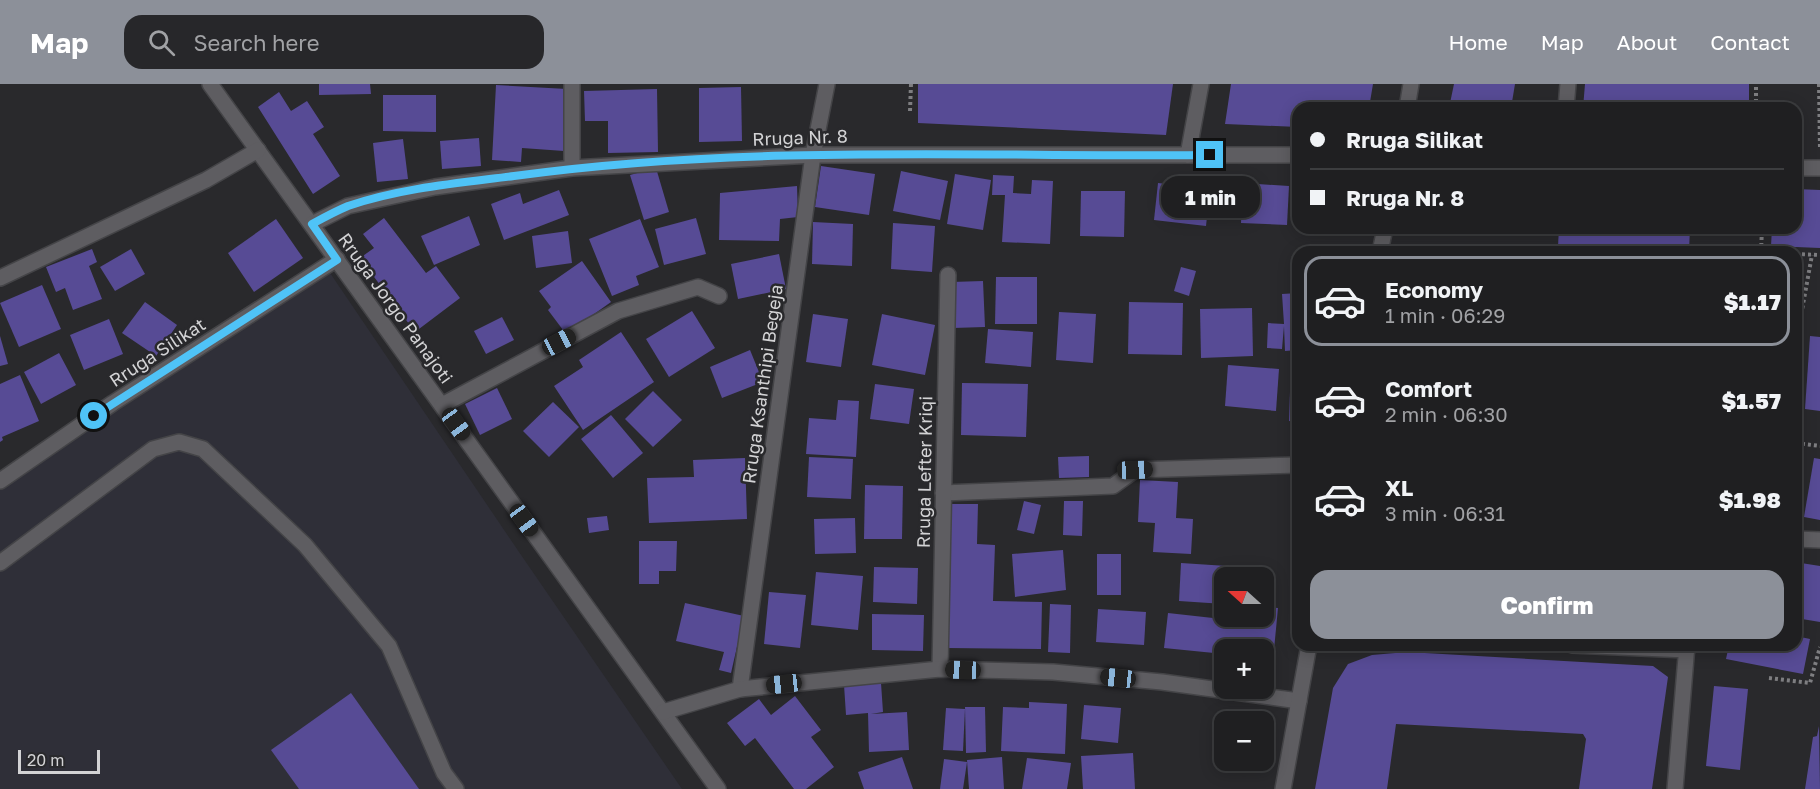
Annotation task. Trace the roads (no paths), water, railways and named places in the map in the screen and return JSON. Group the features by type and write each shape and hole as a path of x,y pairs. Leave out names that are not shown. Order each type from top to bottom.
{"street":[{"name":"Rruga Jorgo Panajoti","path":"210,84 718,789"},
{"path":"572,84 572,168"},
{"name":"Rruga Ksanthipi Begeja","path":"740,689 813,155 827,84"},
{"path":"1188,155 1201,84"},
{"path":"1408,102 1411,84"},
{"path":"1566,102 1568,84"},
{"path":"0,278 206,180 258,150"},
{"name":"Rruga Nr. 8","path":"312,224 348,206 435,187 572,168 813,155 1292,155"},
{"path":"1802,168 1820,168"},
{"name":"Rruga Silikat","path":"0,480 113,403 337,260"},
{"name":"Rruga Lefter Kriqi","path":"940,669 948,275"},
{"path":"442,405 618,311 698,287 719,296"},
{"path":"0,563 153,449 180,442 204,449 304,545 389,646 444,773 456,789"},
{"path":"944,493 1113,486 1135,470 1292,465"},
{"path":"1802,539 1820,540"},
{"path":"1283,789 1308,651"},
{"path":"1675,789 1687,651"},
{"path":"663,712 740,689 940,669 1064,673 1161,682 1299,700"}]}
